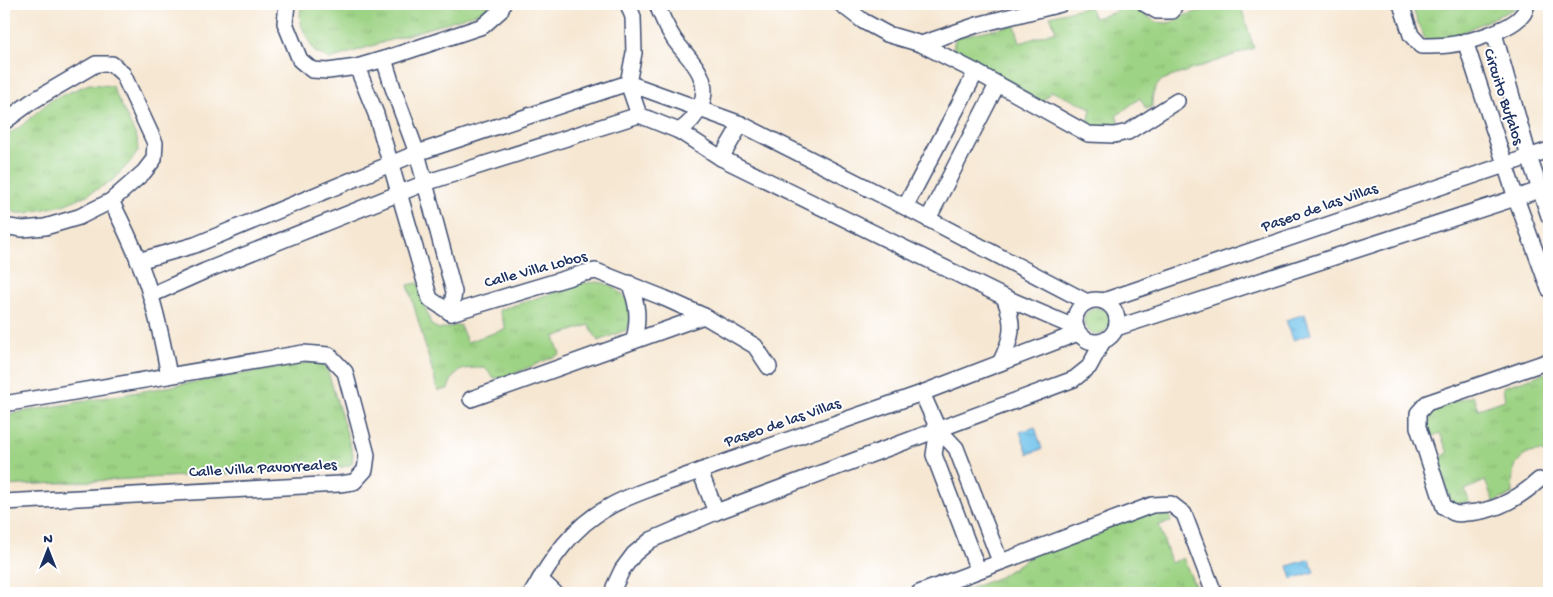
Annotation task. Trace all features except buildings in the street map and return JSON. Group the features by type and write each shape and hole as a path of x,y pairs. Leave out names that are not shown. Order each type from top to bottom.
{"street":[{"path":"287,4 285,22 300,60 312,70 328,71 357,67 384,60 483,26 500,11 503,4"},
{"path":"628,4 633,17 634,54 628,83 639,115"},
{"path":"657,4 674,39 700,74 703,85 700,108 689,124 679,131"},
{"path":"841,4 863,21 887,34 921,44 1088,134 1114,135 1128,132 1177,101"},
{"path":"921,44 977,25 1060,4"},
{"path":"1145,4 1157,11 1172,10 1176,4"},
{"path":"1401,4 1411,34 1420,46 1450,45 1494,33 1522,15 1528,4"},
{"name":"Circuito Bufalos","path":"1494,33 1529,157 1544,189 1549,216"},
{"name":"Circuito Bufalos","path":"1465,42 1516,198 1549,289"},
{"path":"357,67 376,114 430,299 451,312 454,292 418,152 399,105 384,60"},
{"path":"4,122 31,102 96,64 112,64 124,74 155,143 154,158 144,172 111,201 79,217 45,227 23,229 4,225"},
{"path":"905,207 976,72"},
{"path":"138,261 195,245 418,152 628,83 741,124 1087,302"},
{"path":"1483,94 1508,84"},
{"path":"928,219 997,85"},
{"path":"376,114 399,105"},
{"path":"151,295 205,270 425,183 639,115 679,131 721,158 1004,297 1077,330"},
{"path":"721,158 741,124"},
{"path":"946,129 968,141"},
{"name":"Paseo de las Villas","path":"1103,301 1549,150"},
{"path":"1116,328 1544,189"},
{"path":"111,201 127,232 151,295 169,376"},
{"path":"195,245 205,270"},
{"path":"418,262 444,255"},
{"name":"Calle Villa Lobos","path":"451,312 596,271 629,283 704,316 755,346 769,367"},
{"path":"629,283 638,311 634,340"},
{"path":"1000,363 1008,347 1011,330 1010,313 1004,297"},
{"path":"613,593 622,570 634,554 651,540 716,512 1074,379 1089,367 1103,341 1113,334 1118,320 1110,305 1103,301 1087,302 1082,305 1075,316 1077,330 1083,338 1089,341 1103,341"},
{"path":"470,399 704,316"},
{"name":"Paseo de las Villas","path":"532,593 554,556 577,530 605,508 632,495 922,393 1000,363 1077,330"},
{"name":"Calle Villa Pavorreales","path":"4,404 303,353 329,355 345,372 367,455 365,470 354,482 4,502"},
{"path":"1539,480 1510,502 1474,513 1455,514 1444,506 1418,427 1418,413 1426,403 1549,361"},
{"path":"922,393 938,429 956,448 1000,562"},
{"path":"938,429 934,455 978,570"},
{"path":"700,471 716,512"},
{"path":"954,506 975,497"},
{"path":"918,593 1152,505 1171,504 1184,514 1214,593"},
{"path":"540,579 555,593"}],"green space":[{"path":"302,4 491,4 484,11 330,59 315,52 305,35 300,17"},
{"path":"1113,4 1129,4 1156,22 1167,23 1176,21 1183,16 1225,4 1240,4 1254,48 1162,80 1154,92 1152,107 1146,109 1140,98 1116,116 1122,127 1099,129 1088,125 1091,108 1051,91 1042,102 956,56 955,53 954,42 956,37 1015,25 1020,43 1056,31 1050,16 1089,6 1094,18 1116,12"},
{"path":"1411,4 1522,5 1452,37 1428,41 1424,38"},
{"path":"89,84 112,86 137,138 138,151 132,160 113,180 87,195 63,205 27,213 16,213 4,206 4,137 21,126 51,100"},
{"path":"598,282 611,286 626,299 631,311 631,318 626,330 598,341 589,325 554,337 560,354 504,378 494,378 485,368 461,370 454,376 448,389 438,391 408,285 418,283 431,325 439,329 460,325 467,342 506,329 499,310 584,283"},
{"path":"1097,308 1106,312 1110,321 1106,330 1097,334 1088,330 1084,321 1088,312"},
{"path":"318,361 324,364 328,372 353,454 352,464 329,468 4,486 4,415"},
{"path":"1549,372 1549,455 1535,452 1519,460 1513,475 1513,494 1494,502 1485,481 1465,490 1469,501 1457,505 1452,504 1436,460 1448,453 1440,433 1428,438 1422,417 1433,407 1473,396 1478,409 1505,400 1503,387"},
{"path":"1152,510 1168,512 1171,522 1159,525 1171,563 1183,558 1198,593 957,593 1000,577 1035,553"}],"water":[{"path":"1305,314 1311,334 1293,340 1286,320"},
{"path":"1035,427 1042,449 1028,454 1020,432"},
{"path":"1310,559 1314,572 1292,579 1288,566"}]}
